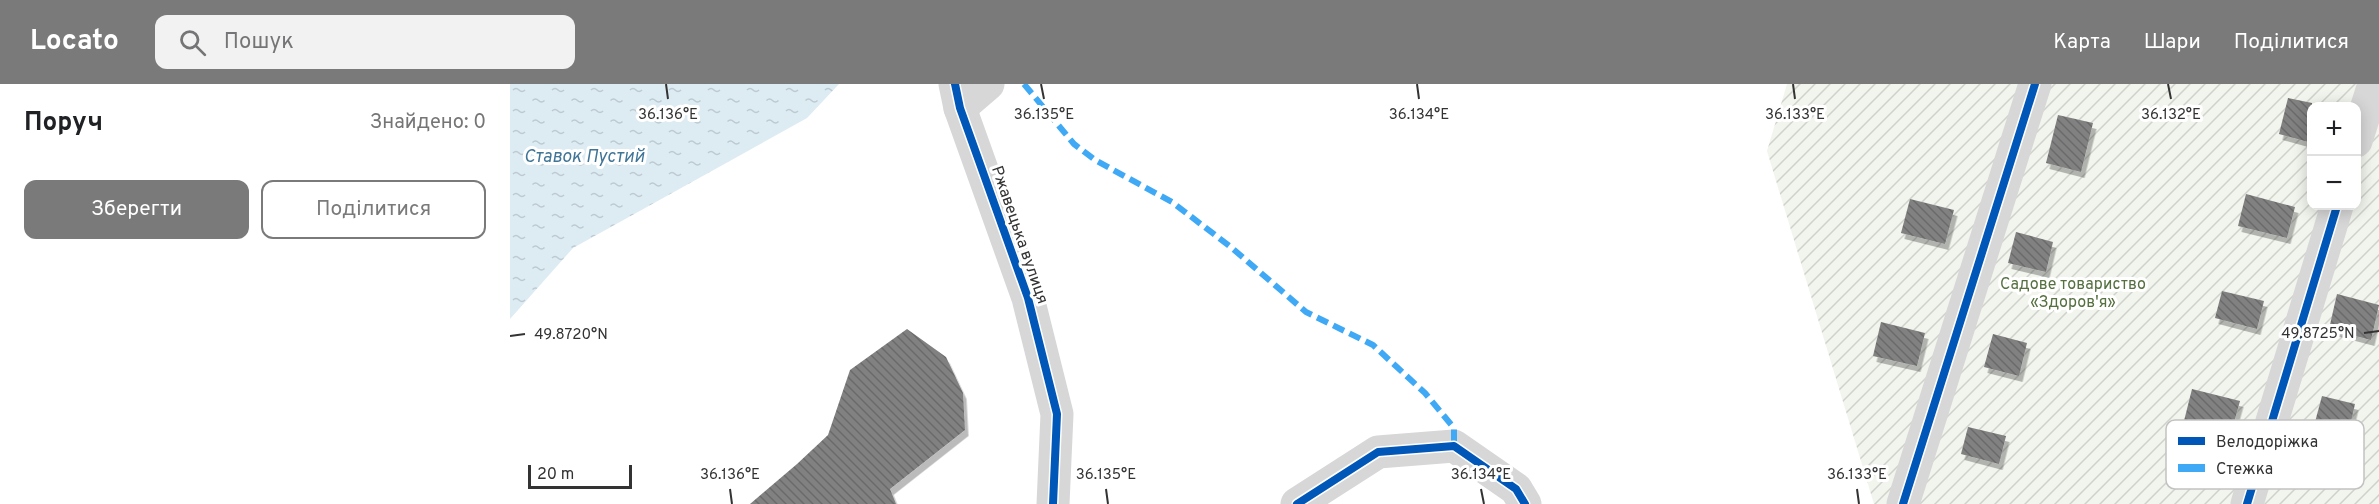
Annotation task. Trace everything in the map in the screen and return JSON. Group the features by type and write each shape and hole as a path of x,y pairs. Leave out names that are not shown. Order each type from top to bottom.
{"street":[{"path":"958,96 988,84"},
{"path":"1903,504 2035,84"},
{"path":"2361,125 2374,84"},
{"name":"Ржавецька вулиця","path":"958,96 1028,298 1057,414 1053,504"},
{"path":"2272,420 2336,210"},
{"path":"1297,504 1378,452 1454,447 1516,489 1525,504"},
{"path":"2247,504 2252,489"}],"green space":[{"name":"Садове товариство «Здоров'я»","path":"1787,84 2379,84 2379,504 1874,504 1767,151"}],"water":[{"name":"Ставок Пустий","path":"510,84 839,84 807,118 573,248 510,319"}],"building":[{"path":"2288,98 2307,102 2307,142 2279,134"},
{"path":"2058,115 2093,123 2081,172 2046,163"},
{"path":"2246,194 2295,207 2287,238 2238,226"},
{"path":"1910,199 1954,210 1945,244 1901,233"},
{"path":"2016,232 2053,242 2046,272 2008,263"},
{"path":"2222,291 2264,301 2257,329 2215,318"},
{"path":"2337,294 2379,305 2371,340 2329,329"},
{"path":"1881,322 1925,333 1917,366 1873,356"},
{"path":"907,329 946,357 963,393 965,430 890,489 896,504 750,504 828,435 850,370"},
{"path":"1993,334 2027,343 2019,376 1984,367"},
{"path":"2192,389 2240,401 2235,420 2184,420"},
{"path":"2322,396 2355,404 2351,420 2316,420"},
{"path":"1968,427 2006,436 1999,464 1961,454"}],"marked path":[{"path":"1024,84 1074,144 1095,160 1172,202 1232,248 1306,312 1373,345 1425,393 1454,428 1454,446"}],"cycle path":[{"path":"955,84 960,108 1028,298 1057,414 1053,504"},
{"path":"1903,504 2035,84"},
{"path":"2272,420 2336,210"},
{"path":"1297,504 1378,452 1454,446 1516,489 1525,504"},
{"path":"2247,504 2252,489"}]}
